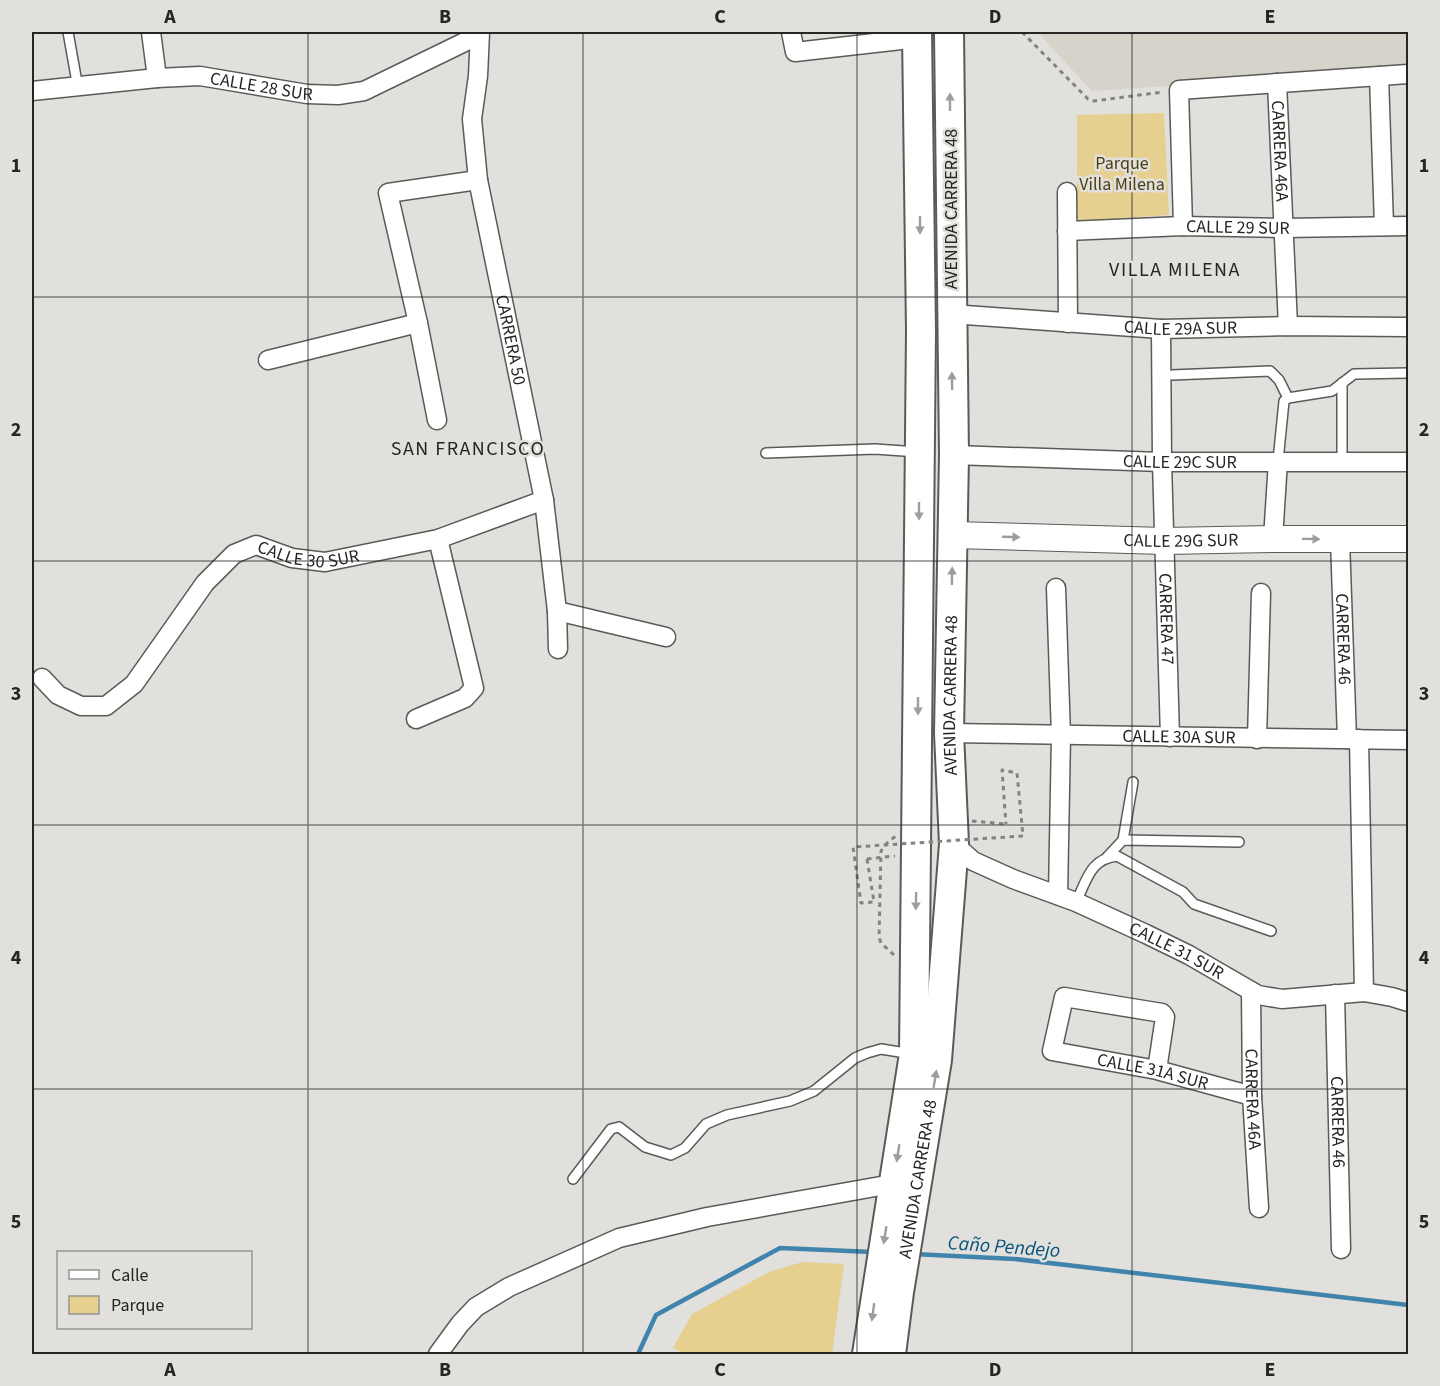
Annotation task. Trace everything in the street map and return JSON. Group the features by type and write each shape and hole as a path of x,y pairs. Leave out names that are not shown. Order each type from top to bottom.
{"main road":[{"name":"AVENIDA CARRERA 48","path":"900,1194 937,1060 954,844 950,733 954,455 949,32"},
{"name":"AVENIDA CARRERA 48","path":"891,1354 891,1273 914,1054 920,225 917,79 907,34"},
{"name":"AVENIDA CARRERA 48","path":"867,1354 891,1273"}],"street":[{"path":"151,32 157,78"},
{"path":"791,32 795,52 907,34"},
{"name":"CALLE 28 SUR","path":"32,91 157,78 200,76 307,94 338,95 364,91 479,33"},
{"name":"CARRERA 50","path":"479,33 478,76 472,119 478,180 544,500 557,612 558,649"},
{"path":"1183,226 1179,90 1408,74"},
{"path":"1378,76 1384,226"},
{"name":"CARRERA 46A","path":"1277,83 1288,326"},
{"path":"437,420 418,323 388,193 478,180"},
{"path":"1067,192 1068,323"},
{"name":"CALLE 29 SUR","path":"1067,231 1183,226 1284,228 1408,226"},
{"name":"CALLE 29A SUR","path":"951,314 1161,329 1288,326 1408,327"},
{"path":"268,360 418,323"},
{"name":"CARRERA 47","path":"1161,329 1162,462 1170,737"},
{"name":"CALLE 29C SUR","path":"954,455 1162,462 1408,462"},
{"path":"1273,539 1278,461"},
{"name":"CALLE 30 SUR","path":"42,678 58,695 81,706 106,706 134,684 205,583 234,554 256,545 292,558 325,562 438,538 544,500"},
{"name":"CALLE 29G SUR","path":"953,536 1164,541 1408,539"},
{"path":"416,719 465,698 474,688 438,538"},
{"name":"CARRERA 46","path":"1340,540 1353,740 1364,992"},
{"path":"1056,588 1061,736 1058,895"},
{"path":"1257,739 1262,593"},
{"path":"557,612 666,637"},
{"name":"CALLE 30A SUR","path":"950,733 1408,740"},
{"name":"CALLE 31 SUR","path":"954,844 973,861 1076,902 1188,955 1266,998 1282,999 1364,992 1408,1002"},
{"name":"CARRERA 46A","path":"1251,991 1252,1096 1259,1208"},
{"name":"CARRERA 46","path":"1335,994 1341,1249"},
{"name":"CALLE 31A SUR","path":"1157,1070 1165,1017 1162,1013 1064,997 1052,1051 1157,1070 1252,1096"},
{"path":"438,1354 476,1307 509,1287 618,1238 707,1217 900,1194"}],"lane":[{"path":"68,32 78,88"},
{"path":"1172,375 1270,371 1279,380 1288,398"},
{"path":"1278,461 1284,401 1288,398 1332,392 1354,374 1408,373"},
{"path":"1342,383 1342,453"},
{"path":"766,453 875,449 920,452"},
{"path":"1076,902 1095,864 1107,857 1123,840 1133,782"},
{"path":"1123,840 1239,842"},
{"path":"1107,857 1117,855 1183,892 1194,904 1271,931"},
{"path":"573,1179 611,1129 619,1127 645,1147 671,1155 685,1148 706,1124 727,1115 790,1101 814,1091 855,1058 867,1053 881,1049 914,1054"}],"path":[{"path":"1022,32 1088,99 1095,101 1179,90"},
{"path":"916,855 867,859 874,902 861,903 853,847 1023,836 1017,773 1002,770 1006,824"}],"shaded area":[{"path":"1037,32 1408,32 1408,71 1092,91"}],"green space":[{"name":"Parque Villa Milena","path":"1164,113 1169,215 1077,221 1077,115"},
{"path":"803,1262 844,1264 832,1354 685,1354 673,1348 692,1314 771,1271"}],"waterway":[{"name":"Caño Pendejo","path":"638,1354 656,1315 780,1248 872,1252"},
{"name":"Caño Pendejo","path":"913,1254 1015,1259 1408,1305"}],"district":[{"name":"VILLA MILENA","path":"1175,269"},
{"name":"SAN FRANCISCO","path":"468,448"}]}
